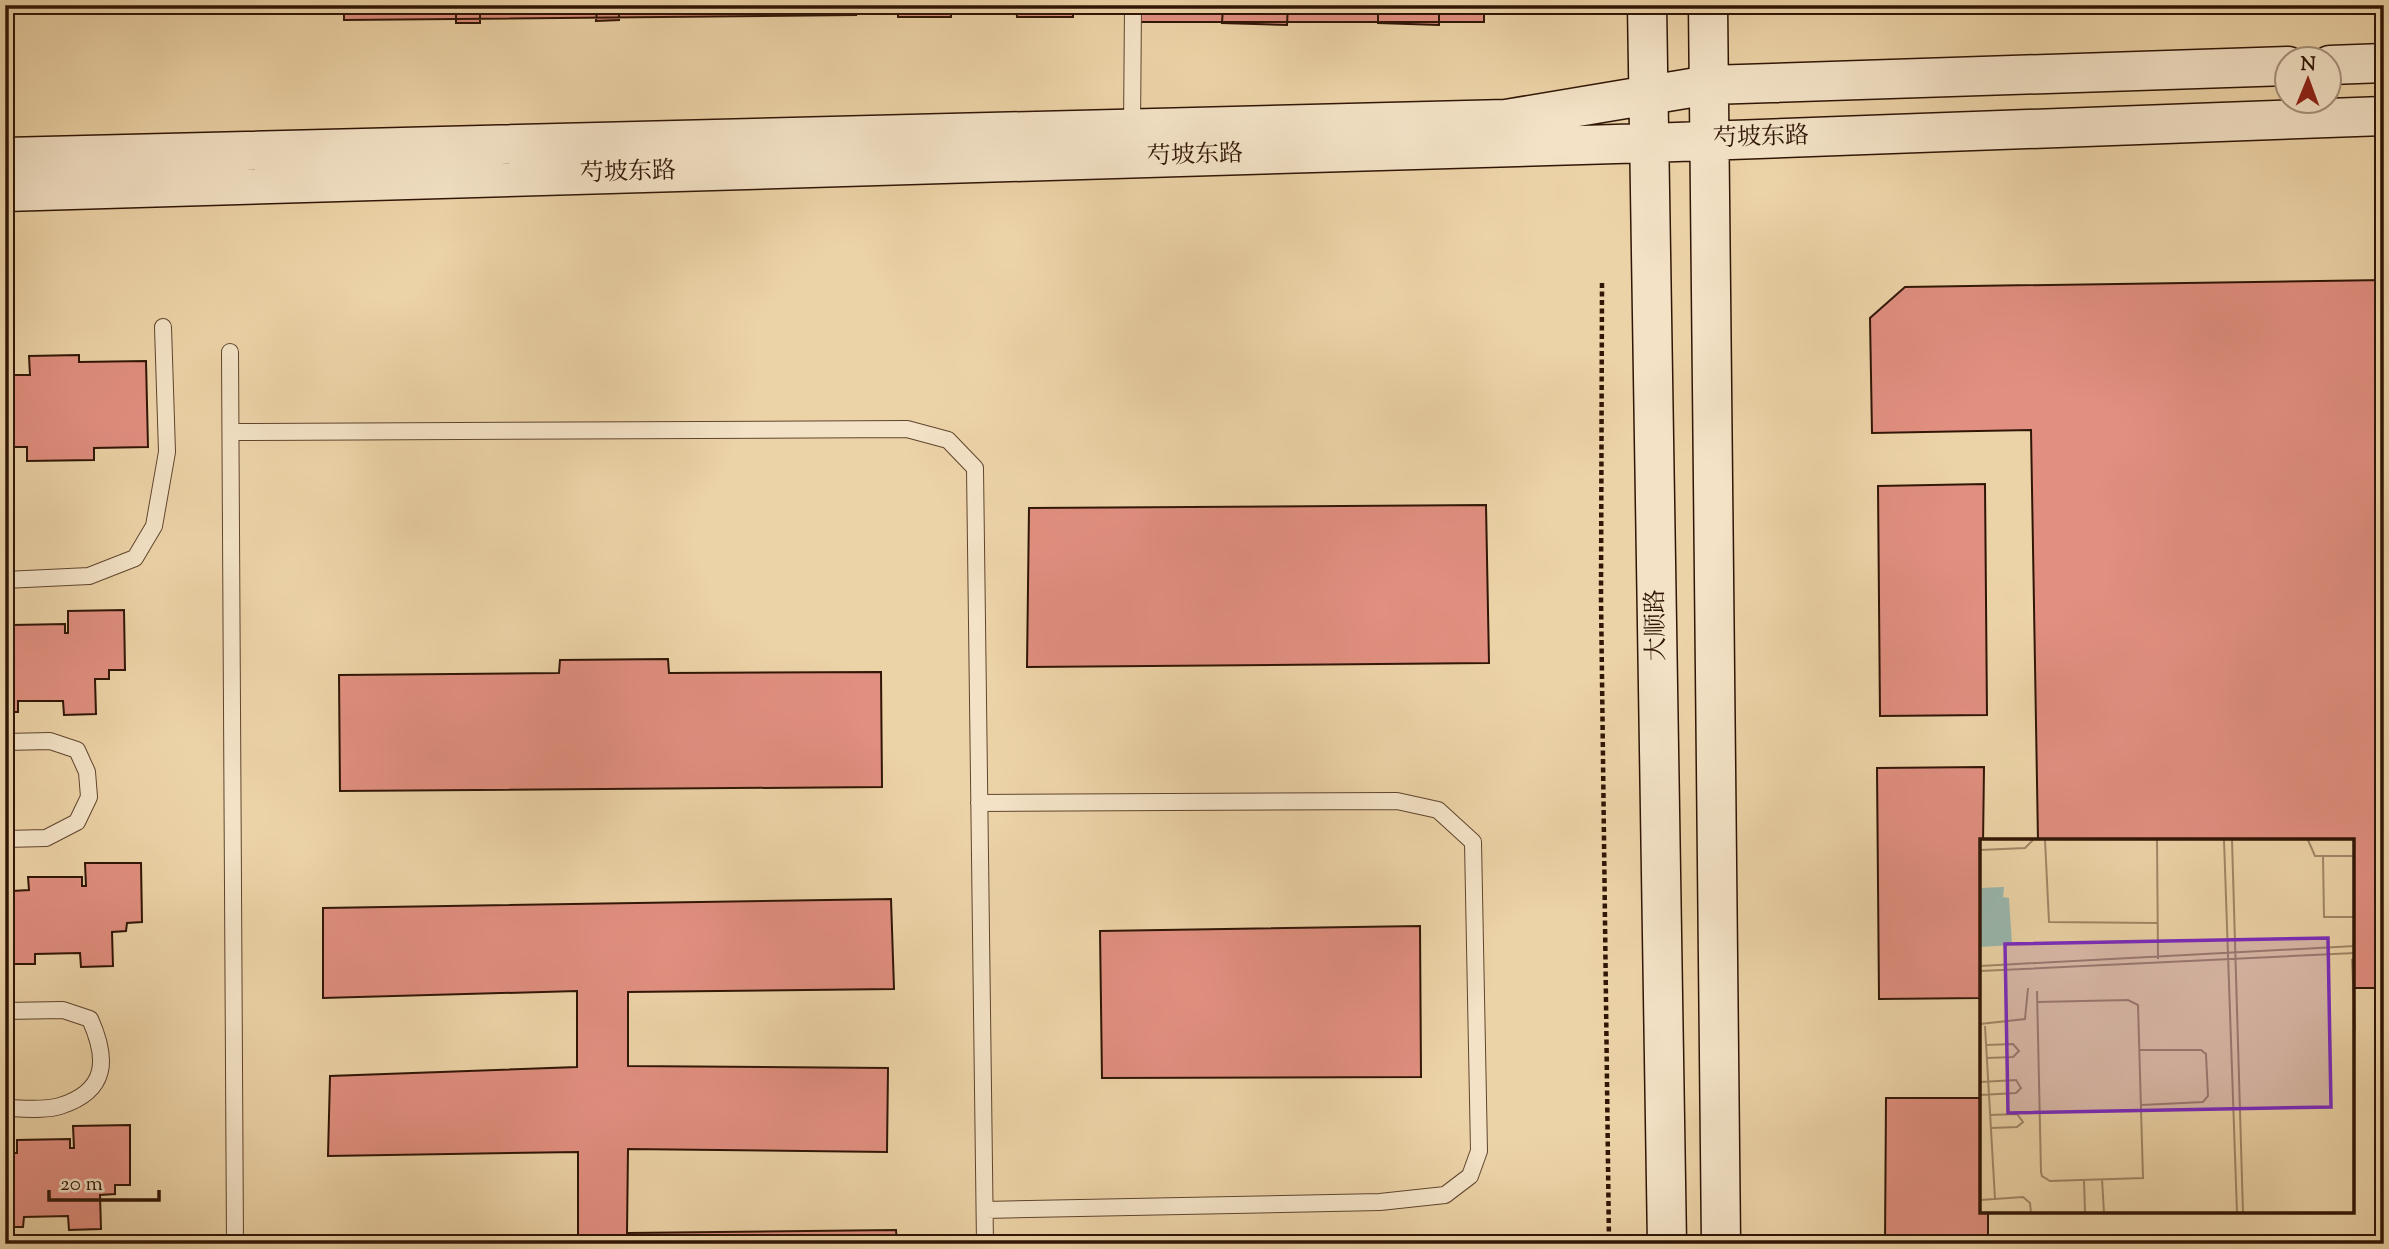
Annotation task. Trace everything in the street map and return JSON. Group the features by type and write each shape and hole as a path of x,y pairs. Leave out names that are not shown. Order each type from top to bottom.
{"street":[{"name":"大顺路","path":"1647,5 1667,1244"},
{"path":"1708,5 1721,1244"},
{"path":"2344,64 2384,63"},
{"name":"芍坡东路","path":"5,158 1506,119 1709,85 2274,66"},
{"name":"芍坡东路","path":"5,192 1649,143 2384,116"}],"lane":[{"path":"1132,130 1133,5"},
{"path":"5,580 89,576 135,558 154,526 167,452 163,327"},
{"path":"230,352 235,1244"},
{"path":"231,432 907,429 948,440 975,468 985,1244"},
{"path":"5,742 50,741 77,750 86,772 89,797 77,822 46,838 5,839"},
{"path":"979,803 1397,801 1438,810 1473,842 1479,1138 1479,1151 1470,1176 1445,1195 1380,1202 985,1210"},
{"path":"5,1011 63,1010 90,1019 100,1041 102,1066 90,1091 59,1107 5,1108"}],"path":[{"path":"1602,283 1601,597 1609,1244"}],"building":[{"path":"344,5 855,5 856,15 344,20"},
{"path":"456,5 619,5 619,20 596,21 597,10 552,11 552,14 532,14 531,11 480,11 480,23 456,23"},
{"path":"898,5 951,5 951,17 898,17"},
{"path":"1016,5 1073,5 1073,17 1017,17"},
{"path":"1128,5 1484,5 1484,22 1128,22"},
{"path":"1171,5 1288,5 1287,25 1222,23 1223,7"},
{"path":"1325,5 1489,5 1489,9 1439,8 1439,25 1378,23 1378,7"},
{"path":"2384,280 2384,988 2354,988 2354,839 2038,839 2031,430 1872,433 1870,318 1905,287"},
{"path":"79,355 79,362 146,361 148,447 94,448 94,460 27,461 27,447 5,447 5,375 30,375 29,356"},
{"path":"1985,484 1987,715 1880,716 1878,486"},
{"path":"1486,505 1489,663 1027,667 1029,508"},
{"path":"124,610 125,670 109,670 109,679 95,679 96,714 64,715 63,701 18,701 18,712 5,712 5,639 12,639 12,625 65,624 65,633 68,633 68,611"},
{"path":"668,659 669,673 881,672 882,787 340,791 339,675 559,673 560,660"},
{"path":"1984,767 1983,839 1980,839 1980,998 1879,999 1877,768"},
{"path":"85,863 141,863 142,922 127,923 126,931 112,932 113,966 81,967 80,953 35,954 35,964 5,964 5,869 11,869 12,891 29,890 28,877 82,877 82,886 86,886"},
{"path":"891,899 894,989 628,992 628,1066 888,1068 887,1152 628,1149 627,1233 896,1230 897,1244 329,1244 329,1236 578,1236 578,1152 328,1156 330,1076 577,1067 577,991 323,998 323,908"},
{"path":"1420,926 1421,1077 1102,1078 1100,931"},
{"path":"1886,1098 1980,1098 1980,1214 1988,1214 1988,1244 1885,1244"},
{"path":"130,1125 130,1185 115,1185 115,1194 100,1195 101,1229 69,1230 68,1216 24,1217 23,1227 5,1227 5,1153 17,1153 17,1140 70,1139 70,1148 74,1148 73,1126"}]}
